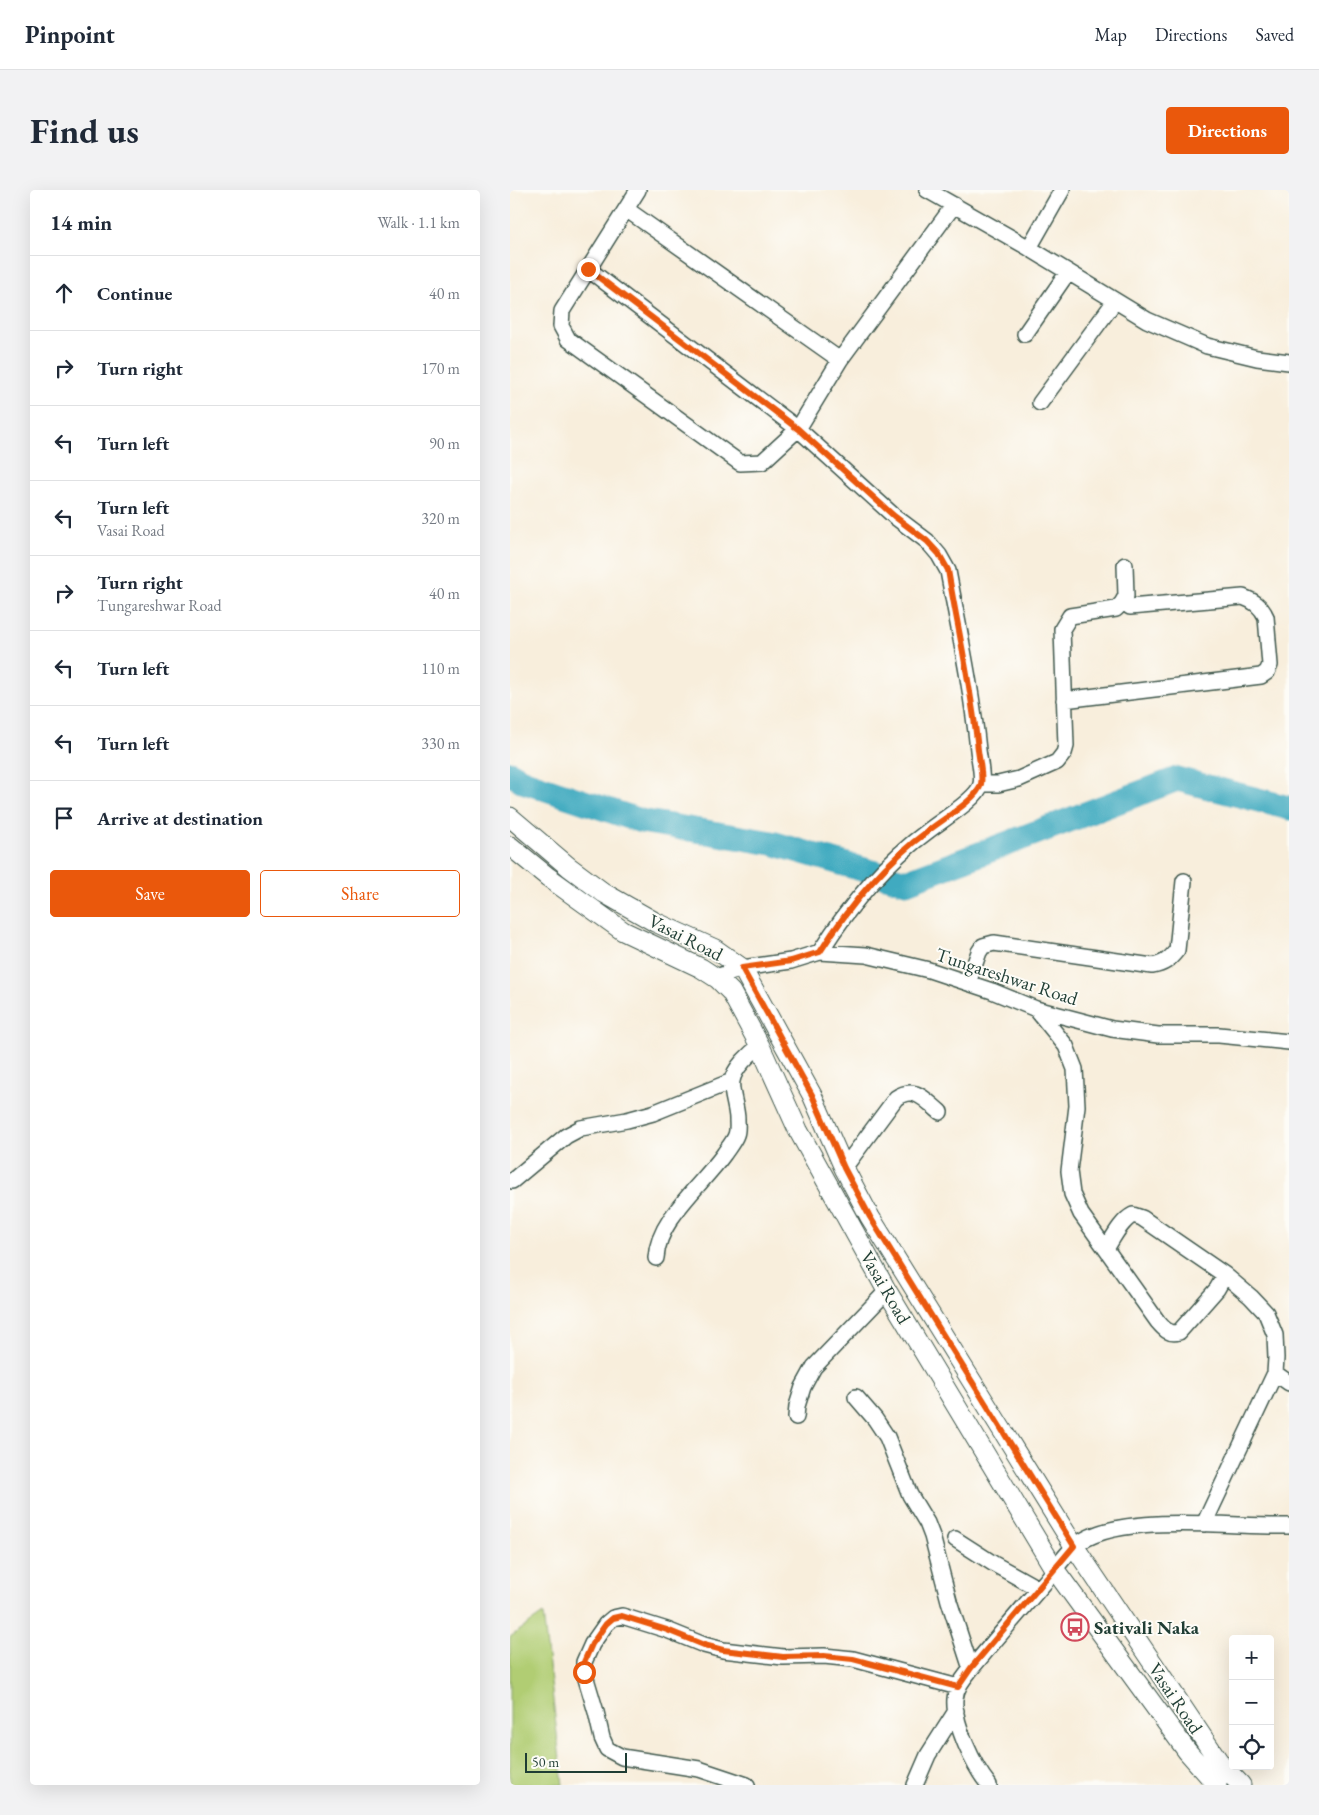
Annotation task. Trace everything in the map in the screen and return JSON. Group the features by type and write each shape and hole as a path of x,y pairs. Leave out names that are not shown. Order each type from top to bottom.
{"main road":[{"name":"Vasai Road","path":"510,817 569,867 604,893 655,922 715,949 742,968 812,1095 844,1168 905,1277 1032,1476 1074,1546 1220,1763 1241,1785"},
{"name":"Vasai Road","path":"510,846 548,877 623,931 701,968 716,977 731,992 760,1046 798,1130 887,1291 1055,1570 1187,1751 1217,1785"}],"street":[{"path":"638,190 562,311 561,326 568,339 740,463 762,462 798,429 840,360 954,205"},
{"path":"927,190 1029,248 1147,320 1207,346 1257,358 1289,362"},
{"path":"1029,248 1062,190"},
{"path":"626,209 840,360"},
{"path":"588,269 798,429 894,516 927,541 939,554 948,570 975,720 981,784 975,794 963,805 906,846 859,897 820,952"},
{"path":"1025,334 1068,272"},
{"path":"1040,403 1116,301"},
{"path":"981,784 998,784 1019,779 1057,762 1064,752 1066,746 1062,628 1070,616 1116,608 1122,603 1126,596 1125,565"},
{"path":"1064,700 1261,676 1270,666 1266,617 1263,610 1254,601 1243,597 1130,607"},
{"path":"968,983 979,952 983,946 994,943 1152,966 1163,964 1176,950 1184,880"},
{"name":"Tungareshwar Road","path":"716,977 742,968 791,961 820,952 866,955 929,970 1036,1009 1121,1030 1158,1035 1219,1035 1289,1042"},
{"path":"1036,1009 1066,1046 1075,1069 1077,1106 1069,1171 1072,1194 1082,1214 1158,1322 1167,1331 1174,1334 1179,1332 1211,1296 1225,1275"},
{"path":"656,1258 657,1245 663,1231 679,1207 711,1172 736,1134 737,1111 732,1081 740,1064 752,1051 760,1046"},
{"path":"512,1181 566,1136 581,1128 627,1120 653,1113 732,1081"},
{"path":"844,1168 896,1098 904,1093 919,1094 940,1112"},
{"path":"1106,1248 1129,1218 1133,1215 1142,1218 1225,1275 1251,1297 1266,1313 1275,1335 1275,1374 1204,1524"},
{"path":"796,1417 803,1388 814,1367 887,1291"},
{"path":"1275,1374 1289,1382"},
{"path":"856,1397 875,1419 887,1437 910,1495 927,1524 971,1668"},
{"path":"989,1785 969,1754 956,1711 955,1699 958,1687 971,1668 1074,1546 1098,1533 1127,1526 1204,1524 1289,1526"},
{"path":"955,1539 1039,1589"},
{"path":"747,1785 699,1769 622,1757 607,1748 602,1738 584,1672 584,1662 592,1644 606,1624 613,1618 622,1616 723,1650 783,1657 824,1656 853,1659 958,1687"},
{"path":"915,1785 928,1755 956,1711"}],"green space":[{"path":"543,1614 563,1785 510,1785 510,1637"}],"waterway":[{"path":"510,773 525,782 641,821 772,843 906,882 1177,779 1289,808"}],"place":[{"name":"Sativali Naka","path":"1075,1627"}],"route":[{"path":"584,1672 584,1662 592,1644 606,1624 613,1618 622,1616 723,1650 783,1657 824,1656 853,1659 958,1687 971,1668 1074,1546 1032,1476 905,1277 870,1217 844,1168 812,1095 742,968 791,961 820,952 859,897 906,846 963,805 975,794 981,784 975,720 948,570 939,554 927,541 894,516 798,429 588,269"}]}
